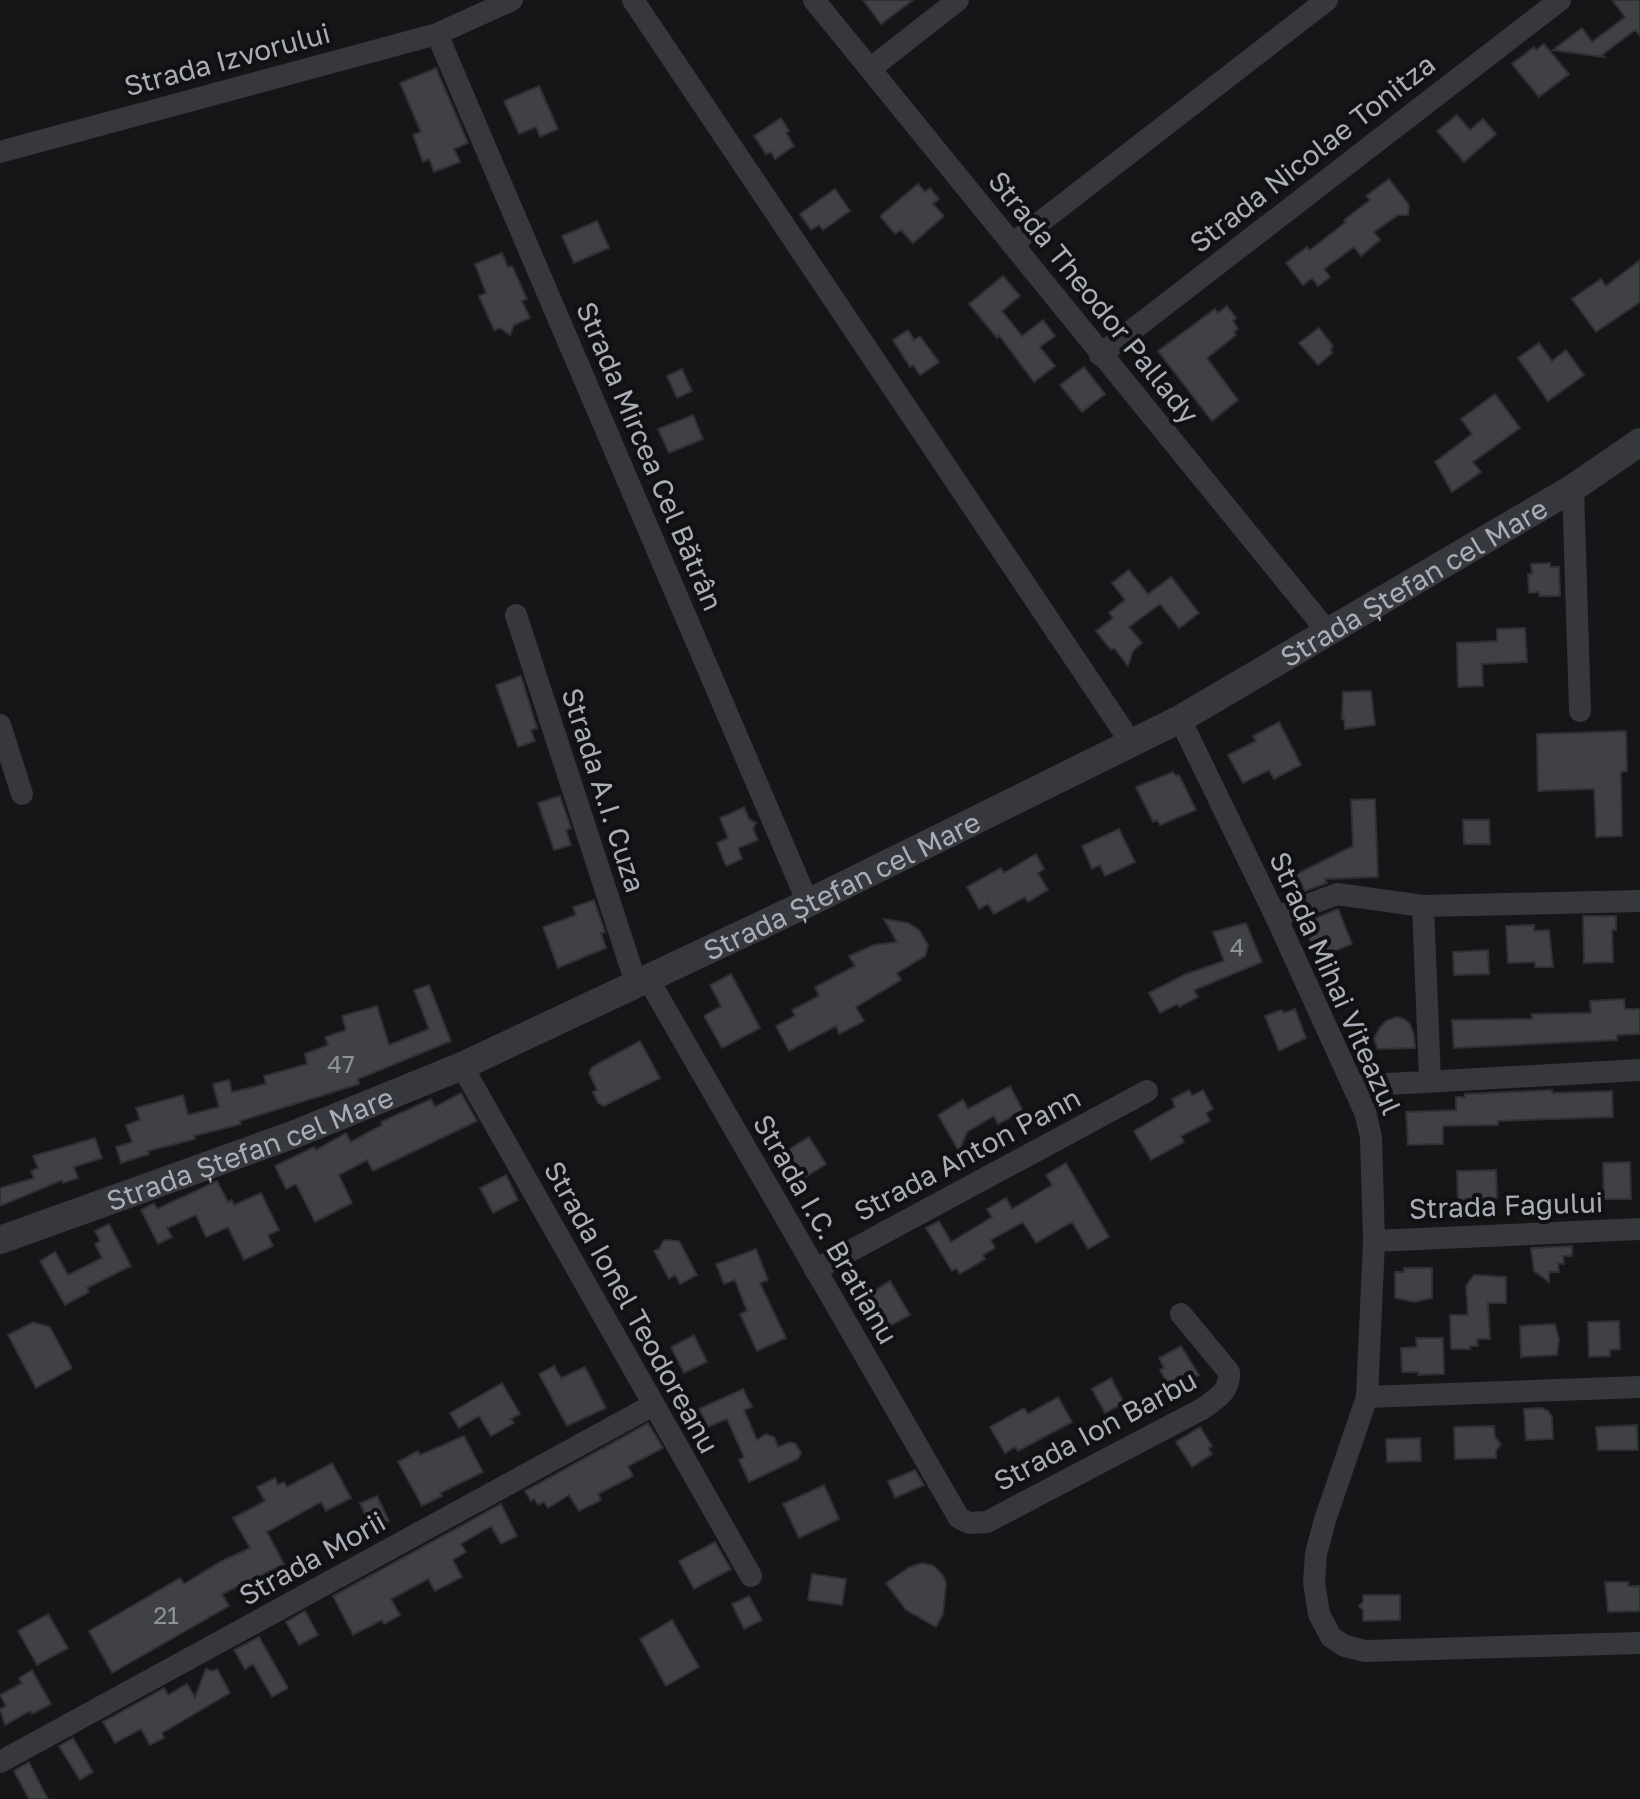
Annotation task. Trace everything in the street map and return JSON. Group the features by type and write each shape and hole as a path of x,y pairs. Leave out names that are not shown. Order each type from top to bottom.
{"street":[{"name":"Strada Izvorului","path":"0,152 437,34 512,0"},
{"path":"633,0 1132,744"},
{"name":"Strada Theodor Pallady","path":"814,0 1327,631"},
{"path":"870,69 958,0"},
{"path":"1012,244 1327,0"},
{"name":"Strada Nicolae Tonitza","path":"1100,355 1560,0"},
{"name":"Strada Mircea Cel Bătrân","path":"437,34 808,903"},
{"name":"Strada Ștefan cel Mare","path":"0,1240 295,1134 462,1066 808,903 1180,719 1573,488 1640,442"},
{"path":"1573,488 1580,711"},
{"name":"Strada A.I. Cuza","path":"516,615 642,981"},
{"name":"Strada Mihai Viteazul","path":"1180,719 1276,917 1365,1112 1371,1137 1374,1241 1367,1397 1339,1474 1316,1554 1314,1582 1319,1614 1331,1637 1345,1646 1365,1651 1640,1643"},
{"path":"0,725 22,794"},
{"path":"1276,917 1337,894 1423,906 1640,901"},
{"path":"1423,906 1430,1080"},
{"name":"Strada I.C. Bratianu","path":"642,981 815,1270 951,1509"},
{"name":"Strada Ionel Teodoreanu","path":"462,1066 751,1576"},
{"path":"1353,1086 1640,1070"},
{"name":"Strada Anton Pann","path":"815,1270 1147,1091"},
{"name":"Strada Fagului","path":"1374,1241 1640,1229"},
{"name":"Strada Ion Barbu","path":"951,1509 969,1523 987,1522 1202,1409 1224,1393 1229,1383 1229,1372 1181,1314"},
{"path":"1367,1397 1640,1387"},
{"name":"Strada Morii","path":"0,1762 653,1405"}],"building":[{"path":"863,0 913,0 881,24"},
{"path":"1612,0 1640,0 1640,36 1635,30 1602,55 1604,57 1553,50 1582,28 1592,42 1625,17"},
{"path":"1544,44 1569,74 1539,97 1512,64 1534,47 1536,50"},
{"path":"436,68 468,143 454,149 460,162 434,172 429,159 423,162 413,135 421,132 400,83"},
{"path":"539,86 558,129 540,137 536,127 519,134 504,101"},
{"path":"1457,115 1470,130 1483,119 1496,134 1464,162 1437,131"},
{"path":"781,118 794,146 775,159 771,152 766,154 754,136"},
{"path":"1389,179 1409,205 1408,215 1398,215 1374,232 1380,240 1361,256 1354,247 1324,269 1330,277 1318,286 1312,278 1303,285 1286,263 1307,247 1310,250 1346,222 1344,220 1370,200 1366,196"},
{"path":"918,184 925,192 930,188 939,199 933,204 944,216 913,243 901,230 895,234 880,216"},
{"path":"835,189 850,211 823,230 819,225 811,230 800,214"},
{"path":"597,221 609,248 574,263 562,236"},
{"path":"502,253 508,267 512,266 527,299 522,301 530,318 514,325 510,335 500,328 494,330 479,296 486,293 475,264"},
{"path":"1640,260 1640,302 1596,332 1572,299 1601,279 1606,286"},
{"path":"1003,276 1020,296 1002,311 1022,336 1043,320 1055,336 1040,347 1055,366 1034,382 999,335 997,338 969,304"},
{"path":"1227,306 1236,318 1233,321 1238,329 1234,332 1236,335 1207,358 1238,400 1212,421 1158,351 1215,309 1218,313"},
{"path":"1319,328 1333,346 1332,353 1318,365 1299,343"},
{"path":"908,330 914,340 920,336 939,362 920,375 913,365 910,367 893,340"},
{"path":"1539,343 1552,361 1566,350 1584,375 1548,401 1518,358"},
{"path":"1084,367 1105,394 1082,412 1060,385"},
{"path":"682,369 692,391 677,398 667,376"},
{"path":"1495,394 1520,428 1473,462 1481,472 1452,492 1435,462 1472,434 1461,419"},
{"path":"693,415 703,439 669,453 658,429"},
{"path":"1550,563 1550,567 1559,567 1560,596 1529,593 1531,564"},
{"path":"1129,570 1148,594 1171,577 1199,613 1179,628 1160,604 1129,627 1142,643 1133,651 1128,666 1096,631 1113,618 1109,613 1125,600 1112,583"},
{"path":"1525,628 1527,662 1482,664 1483,686 1458,687 1457,643 1497,641 1497,629"},
{"path":"521,676 537,728 531,730 535,741 518,747 496,685"},
{"path":"1371,691 1375,725 1345,729 1342,719 1343,692"},
{"path":"1279,722 1301,765 1274,779 1269,770 1243,783 1228,755 1256,741 1253,736"},
{"path":"1626,731 1627,771 1621,772 1622,836 1596,837 1594,789 1538,791 1537,734"},
{"path":"1173,772 1179,775 1196,810 1160,825 1157,820 1153,822 1136,787"},
{"path":"560,796 571,828 566,830 571,845 554,850 538,803"},
{"path":"1375,799 1378,877 1325,879 1327,883 1305,891 1299,879 1285,880 1353,846 1351,800"},
{"path":"744,807 749,819 756,823 753,829 758,840 738,848 742,859 726,866 717,843 728,838 720,818"},
{"path":"1463,820 1489,820 1490,844 1464,844"},
{"path":"1119,829 1135,862 1105,876 1100,865 1092,869 1082,846"},
{"path":"1036,854 1044,869 1038,873 1048,890 1028,902 1025,897 994,914 988,904 979,909 967,887 1001,868 1004,873"},
{"path":"594,900 605,932 601,933 606,948 558,968 543,927 576,915 573,907"},
{"path":"1338,909 1352,944 1317,958 1303,923"},
{"path":"1583,916 1616,916 1616,930 1612,930 1613,962 1584,963"},
{"path":"884,919 908,923 919,930 928,945 925,956 897,973 901,980 856,1007 864,1021 839,1034 836,1026 789,1051 776,1026 795,1016 792,1010 819,996 815,987 855,966 849,956 874,945 897,942"},
{"path":"1246,923 1262,962 1194,990 1198,997 1160,1013 1149,993 1186,974 1224,961 1213,932"},
{"path":"1534,925 1534,931 1549,930 1553,967 1535,967 1535,962 1508,963 1506,926"},
{"path":"1488,950 1489,974 1454,975 1453,952"},
{"path":"731,974 760,1028 722,1048 704,1016 721,1006 710,985"},
{"path":"429,985 451,1041 358,1079 359,1084 240,1121 241,1124 194,1136 195,1139 148,1151 149,1154 121,1163 116,1147 132,1142 126,1125 140,1120 136,1108 183,1095 188,1115 219,1107 213,1084 229,1080 232,1092 266,1084 264,1076 307,1064 305,1054 328,1045 325,1037 346,1030 342,1016 377,1006 389,1045 429,1029 414,990"},
{"path":"1624,999 1625,1009 1640,1009 1640,1034 1617,1035 1617,1040 1454,1048 1452,1020 1532,1019 1532,1014 1591,1013 1590,1001"},
{"path":"1295,1009 1306,1038 1279,1051 1265,1016"},
{"path":"1396,1017 1410,1024 1415,1048 1378,1049 1374,1039 1380,1027"},
{"path":"640,1041 660,1078 604,1106 598,1103 593,1092 597,1090 589,1073 592,1067"},
{"path":"1010,1086 1023,1111 998,1124 994,1116 967,1132 959,1151 938,1115 963,1100 968,1109"},
{"path":"1189,1090 1192,1096 1203,1090 1213,1109 1206,1113 1210,1121 1181,1136 1184,1142 1151,1160 1134,1131 1175,1107 1172,1099"},
{"path":"1552,1090 1552,1093 1612,1091 1613,1117 1443,1126 1443,1144 1408,1145 1406,1112 1456,1110 1456,1097 1465,1097 1465,1094"},
{"path":"461,1093 477,1121 373,1171 367,1160 339,1175 352,1203 315,1222 296,1184 286,1189 275,1166 314,1147 316,1150 346,1133 351,1142 382,1125 381,1122 431,1099 435,1107"},
{"path":"809,1137 826,1164 799,1181 782,1154"},
{"path":"95,1138 102,1158 74,1167 78,1178 63,1183 62,1180 0,1206 0,1188 34,1178 31,1171 38,1168 33,1156"},
{"path":"1630,1162 1631,1199 1604,1199 1603,1163"},
{"path":"1066,1163 1109,1237 1088,1249 1072,1222 1036,1243 1023,1222 991,1240 995,1248 983,1255 985,1259 960,1274 956,1268 952,1271 926,1228 939,1221 951,1242 992,1217 987,1209 1006,1198 1012,1209 1052,1185 1046,1175"},
{"path":"1496,1170 1497,1198 1486,1199 1486,1203 1468,1204 1467,1199 1458,1200 1457,1171"},
{"path":"506,1175 518,1200 493,1213 480,1188"},
{"path":"217,1181 228,1202 232,1200 234,1205 261,1193 279,1230 268,1235 273,1246 244,1260 228,1227 206,1237 196,1215 167,1228 172,1237 158,1244 141,1210 154,1203 157,1209"},
{"path":"109,1224 131,1266 87,1288 89,1292 65,1305 40,1261 55,1252 68,1275 102,1258 95,1244 100,1241 95,1231"},
{"path":"664,1240 679,1241 697,1275 680,1284 675,1275 669,1279 654,1251"},
{"path":"1572,1246 1572,1256 1563,1256 1564,1264 1558,1263 1559,1272 1549,1272 1549,1282 1534,1271 1531,1248"},
{"path":"756,1249 768,1280 760,1283 786,1338 757,1351 740,1314 747,1311 735,1280 724,1284 716,1264"},
{"path":"1404,1268 1432,1268 1432,1298 1414,1302 1395,1298 1395,1272 1404,1272"},
{"path":"1474,1275 1506,1277 1506,1303 1488,1303 1490,1339 1477,1339 1478,1346 1470,1346 1470,1349 1451,1349 1450,1315 1468,1315 1466,1286"},
{"path":"890,1281 910,1315 882,1330 877,1321 868,1318 870,1309 867,1303 871,1293"},
{"path":"1619,1321 1620,1349 1610,1350 1610,1356 1589,1357 1588,1322"},
{"path":"33,1322 50,1327 72,1368 36,1388 8,1335"},
{"path":"1555,1324 1559,1340 1557,1355 1521,1357 1520,1326"},
{"path":"694,1335 707,1362 684,1373 671,1347"},
{"path":"1416,1338 1443,1338 1444,1374 1402,1372 1401,1348 1417,1347"},
{"path":"1181,1346 1199,1375 1171,1390 1160,1370 1164,1368 1159,1358"},
{"path":"554,1366 561,1378 585,1367 606,1408 567,1426 539,1374"},
{"path":"1111,1378 1124,1403 1105,1413 1092,1389"},
{"path":"502,1383 520,1414 511,1419 514,1423 491,1436 479,1416 459,1428 450,1413"},
{"path":"743,1389 752,1407 744,1410 757,1440 766,1434 774,1437 778,1447 790,1442 796,1444 801,1453 798,1459 749,1482 739,1460 744,1457 727,1419 708,1427 699,1409"},
{"path":"1058,1397 1072,1422 1018,1451 1015,1447 1005,1453 990,1427 1024,1408 1028,1414"},
{"path":"1541,1408 1552,1417 1553,1439 1526,1440 1524,1409"},
{"path":"648,1423 663,1448 628,1466 633,1476 598,1494 601,1500 579,1511 569,1495 548,1508 544,1502 538,1505 534,1499 531,1501 525,1491"},
{"path":"1637,1425 1638,1450 1598,1450 1596,1427"},
{"path":"1494,1426 1495,1437 1501,1444 1496,1458 1455,1459 1454,1427"},
{"path":"1200,1427 1212,1446 1208,1448 1212,1454 1192,1467 1176,1442"},
{"path":"464,1436 483,1472 440,1493 442,1496 422,1506 398,1462 418,1451 420,1455"},
{"path":"1420,1438 1421,1461 1387,1462 1386,1439"},
{"path":"332,1463 351,1498 326,1511 321,1502 267,1532 284,1564 222,1594 229,1606 112,1673 89,1631 180,1578 184,1584 250,1548 233,1518 265,1501 257,1487 275,1478 278,1485 284,1482 287,1487"},
{"path":"915,1470 924,1485 895,1498 888,1481"},
{"path":"824,1485 839,1519 799,1538 783,1504"},
{"path":"377,1496 389,1521 372,1529 360,1503"},
{"path":"501,1504 517,1536 501,1544 491,1526 461,1544 466,1552 453,1560 462,1577 435,1591 428,1579 391,1599 400,1615 384,1624 382,1620 353,1635 333,1596"},
{"path":"715,1542 731,1569 694,1589 679,1561"},
{"path":"922,1563 934,1566 946,1584 943,1614 936,1627 906,1610 886,1583"},
{"path":"812,1574 846,1579 842,1605 808,1600"},
{"path":"1605,1582 1628,1582 1628,1586 1640,1586 1640,1611 1608,1612"},
{"path":"1363,1595 1400,1595 1400,1620 1363,1621 1363,1610 1359,1606"},
{"path":"749,1596 762,1620 744,1629 732,1604"},
{"path":"305,1611 318,1635 299,1645 286,1622"},
{"path":"48,1614 68,1648 37,1665 18,1631"},
{"path":"672,1620 699,1667 666,1686 640,1639"},
{"path":"259,1637 288,1688 272,1697 253,1664 245,1669 234,1650"},
{"path":"206,1669 217,1669 230,1693 162,1733 164,1738 150,1745 141,1729 115,1743 103,1722 164,1688 168,1695 187,1684 195,1697"},
{"path":"32,1670 51,1704 5,1725 0,1709 6,1706 0,1695 22,1683 19,1678"},
{"path":"73,1738 93,1772 80,1780 59,1746"},
{"path":"29,1762 48,1799 29,1799 14,1771"}]}
